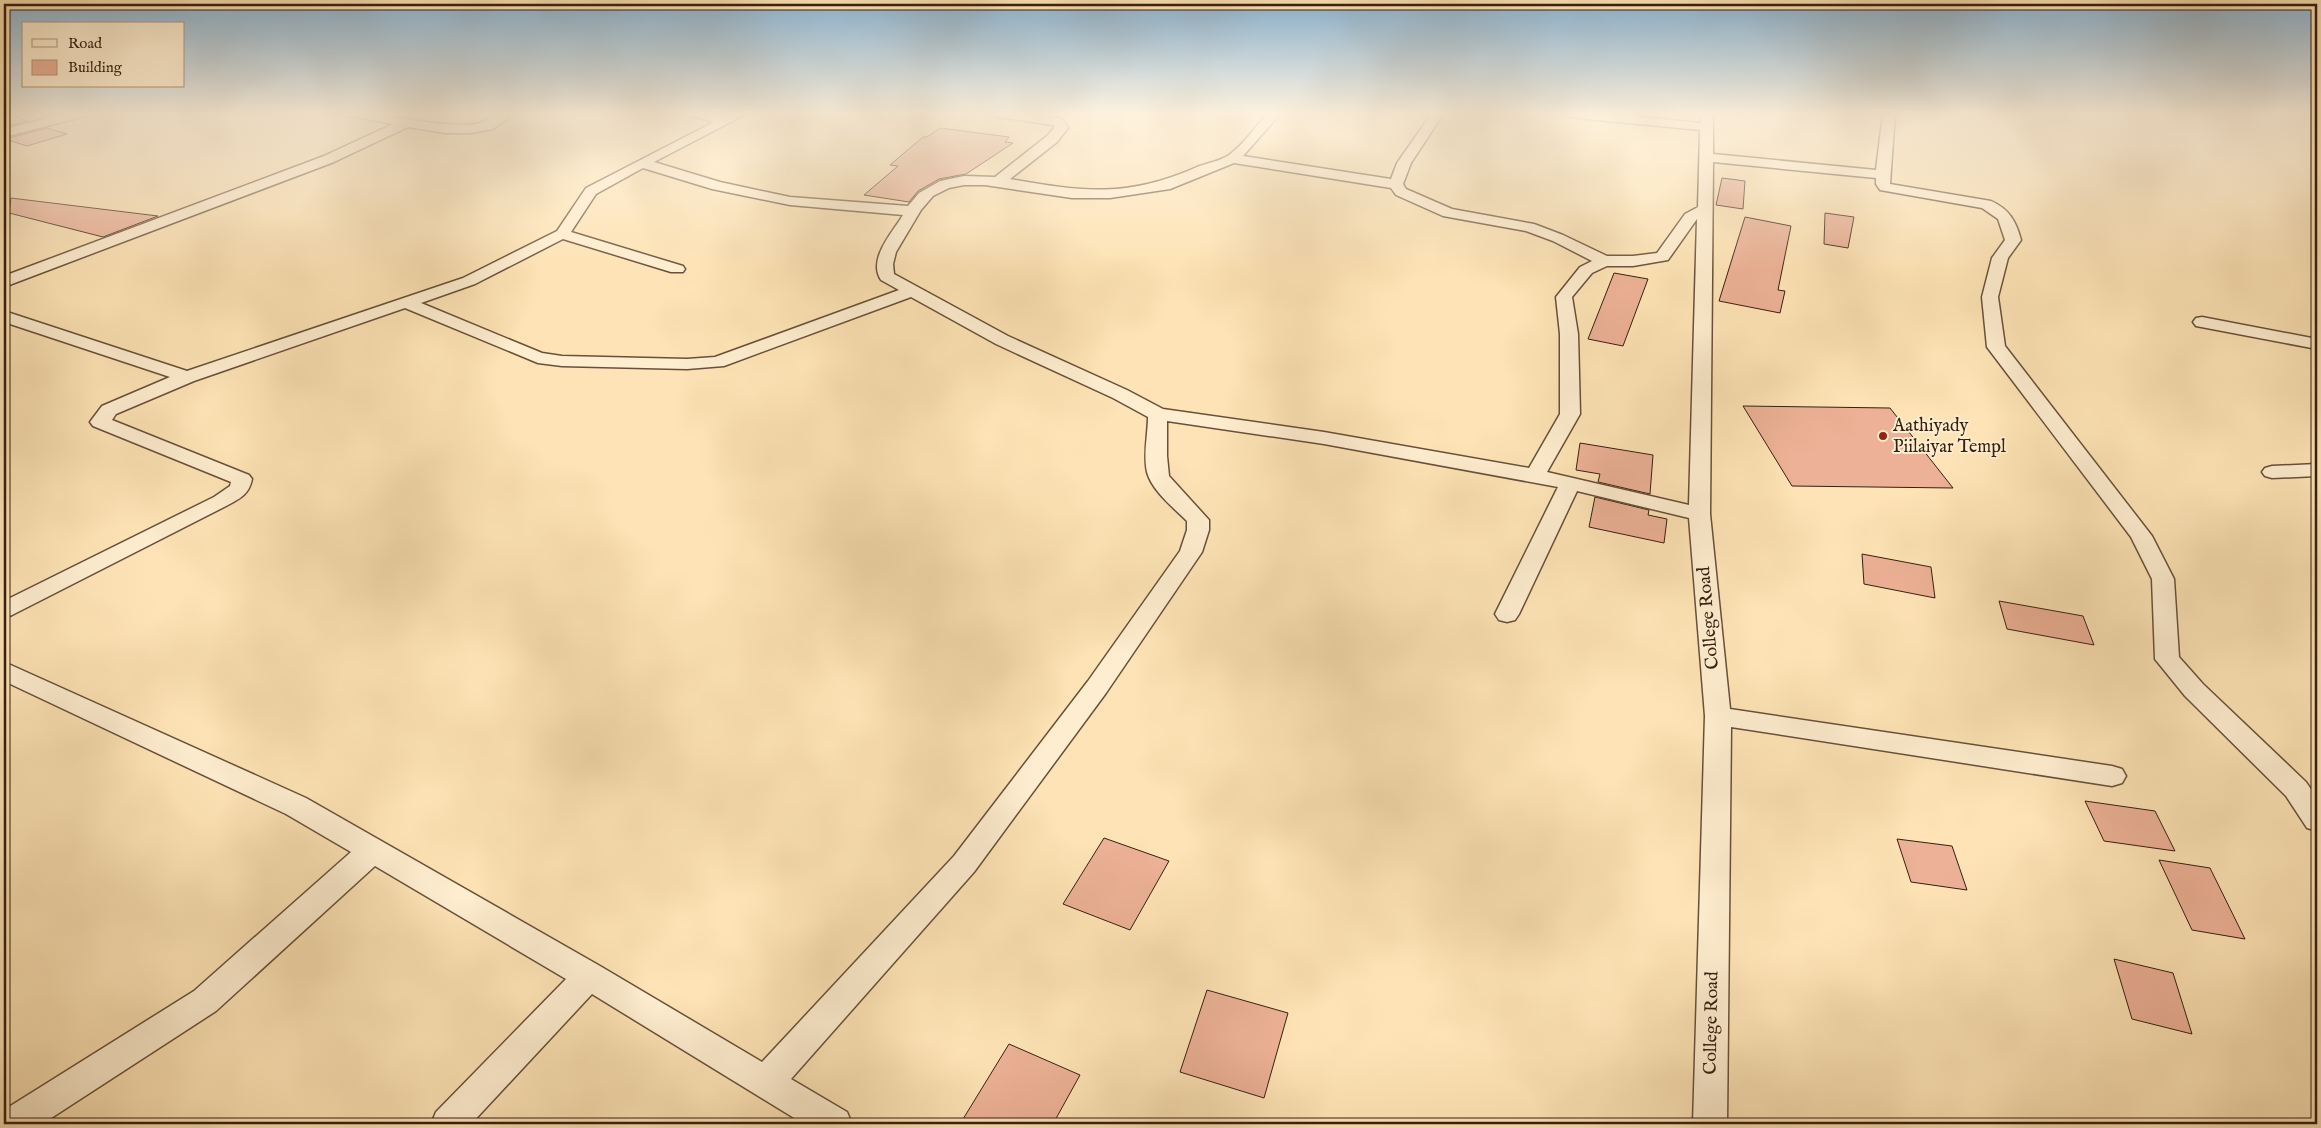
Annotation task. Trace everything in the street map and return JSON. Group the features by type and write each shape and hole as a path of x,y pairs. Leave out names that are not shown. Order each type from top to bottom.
{"street":[{"path":"4,282 311,166"},
{"path":"4,610 221,501 240,489 242,478 100,422 109,410 187,377 469,281 562,234 591,191 637,166"},
{"path":"651,166 717,186 790,201 914,211"},
{"path":"999,181 1018,166"},
{"path":"1209,166 1172,184 1091,195 1042,190 999,181 976,180 943,184 927,194 914,211 886,253 884,269 887,277 1002,340 1120,394 1158,414 1324,438 1535,475 1699,514"},
{"path":"1276,166 1396,184"},
{"path":"1403,166 1396,184 1400,192 1448,213 1529,227 1558,238 1604,261 1633,261 1662,257 1690,217 1705,209"},
{"name":"College Road","path":"1706,166 1699,514 1718,716 1710,1124"},
{"path":"1791,166 1883,175"},
{"path":"1884,166 1883,184 1885,186 1986,204 1998,209 2008,220 2013,240 2000,258 1990,297 1996,347 2141,536 2164,579 2167,659 2194,690 2296,789 2317,820"},
{"path":"562,234 677,269"},
{"path":"1535,475 1570,414 1569,334 1564,297 1586,270 1604,261"},
{"path":"404,302 538,358 562,362 688,364 718,362 815,325 913,291"},
{"path":"4,316 187,377"},
{"path":"2202,322 2311,342 2317,357"},
{"path":"766,1082 964,864 1098,687 1191,552 1198,530 1198,520 1158,476 1156,465 1158,456 1158,414"},
{"path":"2272,472 2317,470"},
{"path":"1507,614 1570,484"},
{"path":"4,672 296,806 589,976 835,1124"},
{"path":"1718,716 2112,776"},
{"path":"12,1124 206,1001 373,850"},
{"path":"448,1124 589,976"}],"building":[{"path":"895,166 979,166 966,174 939,179 918,191 909,202 864,195 898,166"},
{"path":"1722,178 1745,181 1743,209 1716,205"},
{"path":"11,198 158,216 103,237 9,213"},
{"path":"1825,213 1854,217 1848,248 1824,244"},
{"path":"1745,217 1791,226 1778,290 1785,291 1780,313 1719,301"},
{"path":"1614,273 1648,279 1623,346 1588,339"},
{"path":"1743,406 1890,408 1953,488 1792,486"},
{"path":"1580,443 1653,455 1650,494 1598,482 1600,474 1576,470"},
{"path":"1595,497 1649,510 1648,515 1667,519 1664,543 1589,527"},
{"path":"1862,554 1931,567 1935,598 1864,584"},
{"path":"1999,601 2083,616 2094,645 2007,629"},
{"path":"2085,801 2155,811 2175,851 2104,841"},
{"path":"1104,838 1169,861 1130,930 1063,904"},
{"path":"1897,839 1952,846 1967,890 1911,882"},
{"path":"2159,860 2210,868 2245,939 2192,930"},
{"path":"2114,959 2173,973 2192,1034 2132,1019"},
{"path":"1207,990 1288,1013 1264,1098 1180,1072"},
{"path":"1009,1044 1080,1075 1053,1124 960,1124"}],"place":[{"name":"Aathiyady Piilaiyar Templ","path":"1883,436"}]}
